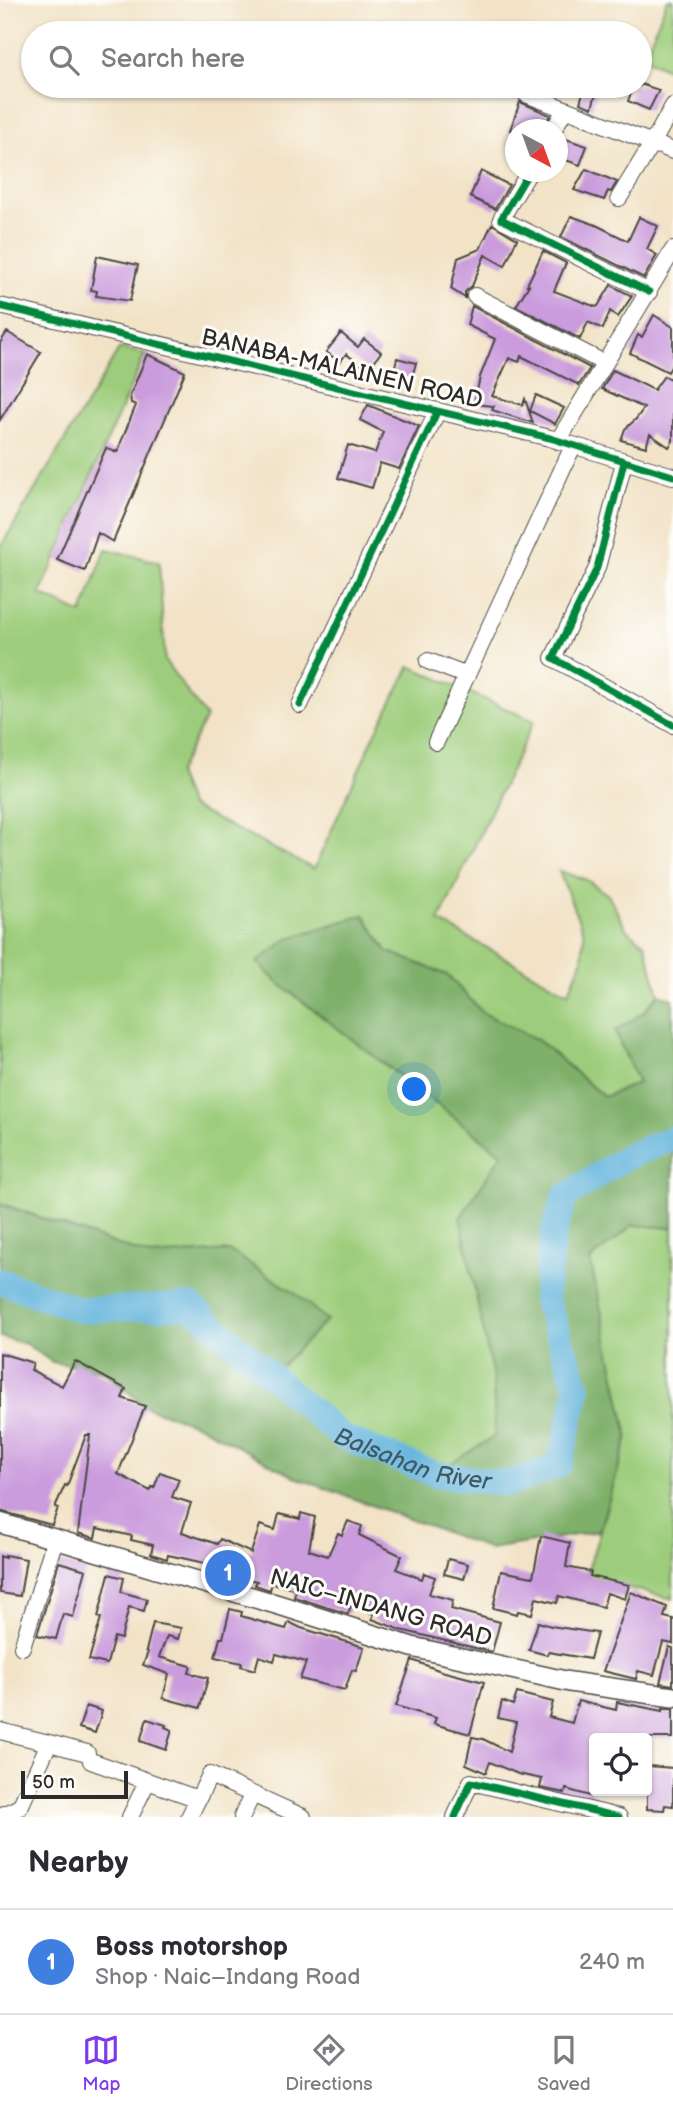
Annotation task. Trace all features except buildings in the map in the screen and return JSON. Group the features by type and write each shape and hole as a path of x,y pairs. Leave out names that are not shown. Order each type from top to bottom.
{"main road":[{"name":"NAIC–INDANG ROAD","path":"0,1523 412,1647 570,1682 673,1697"}],"street":[{"path":"536,98 673,151"},
{"path":"618,198 673,106"},
{"path":"560,119 565,110"},
{"path":"523,182 501,219 649,292"},
{"path":"436,742 604,363 673,250"},
{"path":"475,296 604,363"},
{"name":"BANABA-MALAINEN ROAD","path":"3,312 437,412 566,444 673,476"},
{"path":"300,705 437,412"},
{"path":"624,462 597,568 553,658 673,725"},
{"path":"428,661 467,676"},
{"path":"22,1647 55,1539"},
{"path":"0,1731 49,1742 147,1782 198,1799"},
{"path":"0,1816 20,1807 49,1742"},
{"path":"189,1817 210,1775 303,1817"},
{"path":"130,1817 147,1782"},
{"path":"455,1817 471,1782 619,1817"},
{"path":"242,1817 252,1794"}],"green space":[{"path":"667,0 673,0 673,72 652,61 652,37"},
{"path":"120,348 145,354 40,594 82,614 106,549 159,562 165,661 206,717 177,774 190,806 314,869 375,734 410,666 534,721 439,921 568,993 582,961 584,934 559,871 587,880 609,896 626,929 645,944 659,994 644,1012 615,1032 638,1083 604,1097 538,1040 483,1013 447,975 387,951 364,915 290,938 258,962 277,982 502,1154 460,1218 493,1377 495,1437 435,1474 342,1437 271,1375 295,1293 230,1251 150,1256 0,1203 0,548"},
{"path":"364,915 387,951 447,975 483,1013 538,1040 604,1097 638,1083 615,1031 644,1012 659,994 673,999 673,1228 633,1225 590,1260 628,1437 599,1531 490,1549 295,1477 198,1425 148,1408 103,1371 52,1362 26,1344 0,1337 0,1204 150,1256 230,1251 295,1293 327,1320 271,1376 342,1437 435,1473 495,1436 493,1377 460,1218 502,1154 277,982 257,962 289,938"},
{"path":"633,1225 673,1228 673,1599 586,1577 628,1437 590,1260"}],"waterway":[{"name":"Balsahan River","path":"0,1281 80,1310 191,1306 342,1437 435,1474 509,1484 559,1465 578,1389 545,1298 553,1234 565,1197 626,1157 673,1138"}],"cycle path":[{"path":"523,182 501,219 649,292"},
{"path":"0,306 550,438 673,476"},
{"path":"300,705 437,412"},
{"path":"624,462 597,568 553,658 673,725"},
{"path":"455,1817 471,1782 619,1817"}],"place":[{"name":"Boss motorshop","path":"228,1573"}]}
